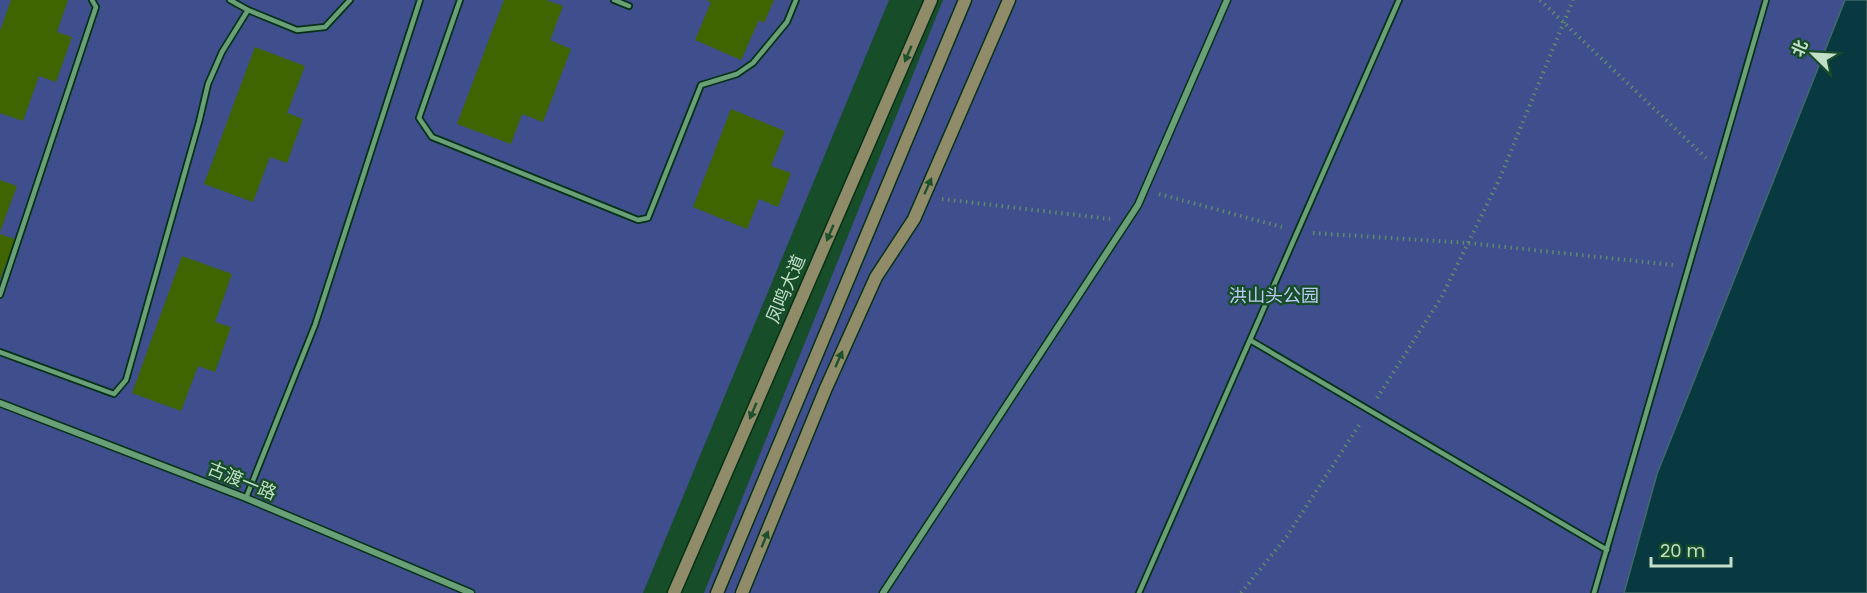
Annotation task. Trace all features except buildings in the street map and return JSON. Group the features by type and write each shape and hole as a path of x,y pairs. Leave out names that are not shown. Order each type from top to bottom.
{"main road":[{"name":"凤鸣大道","path":"674,593 931,0"},
{"path":"717,593 965,0"},
{"path":"742,593 826,388 876,277 914,219 1009,0"}],"street":[{"path":"883,593 1128,221 1144,190 1227,0"},
{"name":"古渡一路","path":"0,403 246,498 471,593"}],"lane":[{"path":"0,295 96,7 92,0"},
{"path":"230,0 297,30 325,27 350,0"},
{"path":"246,498 315,325 420,0"},
{"path":"460,0 419,118 432,137 639,220 648,218 701,85 737,74 753,63 787,22 796,0"},
{"path":"614,0 629,6"},
{"path":"1139,593 1399,0"},
{"path":"1594,593 1766,0"},
{"path":"0,352 114,394 126,380 208,84 222,52 248,10"},
{"path":"1250,340 1607,550"}],"path":[{"path":"1540,0 1717,169"},
{"path":"1241,593 1287,536 1441,298 1499,180 1573,0"},
{"path":"1144,190 1298,231 1468,243 1689,266"},
{"path":"923,197 1128,221"}],"green space":[{"path":"0,0 889,0 643,593 0,593"},
{"name":"洪山头公园","path":"943,0 1845,0 1657,474 1624,593 704,593"}],"shaded area":[{"path":"1845,0 1867,0 1867,593 1624,593 1657,474"}]}
